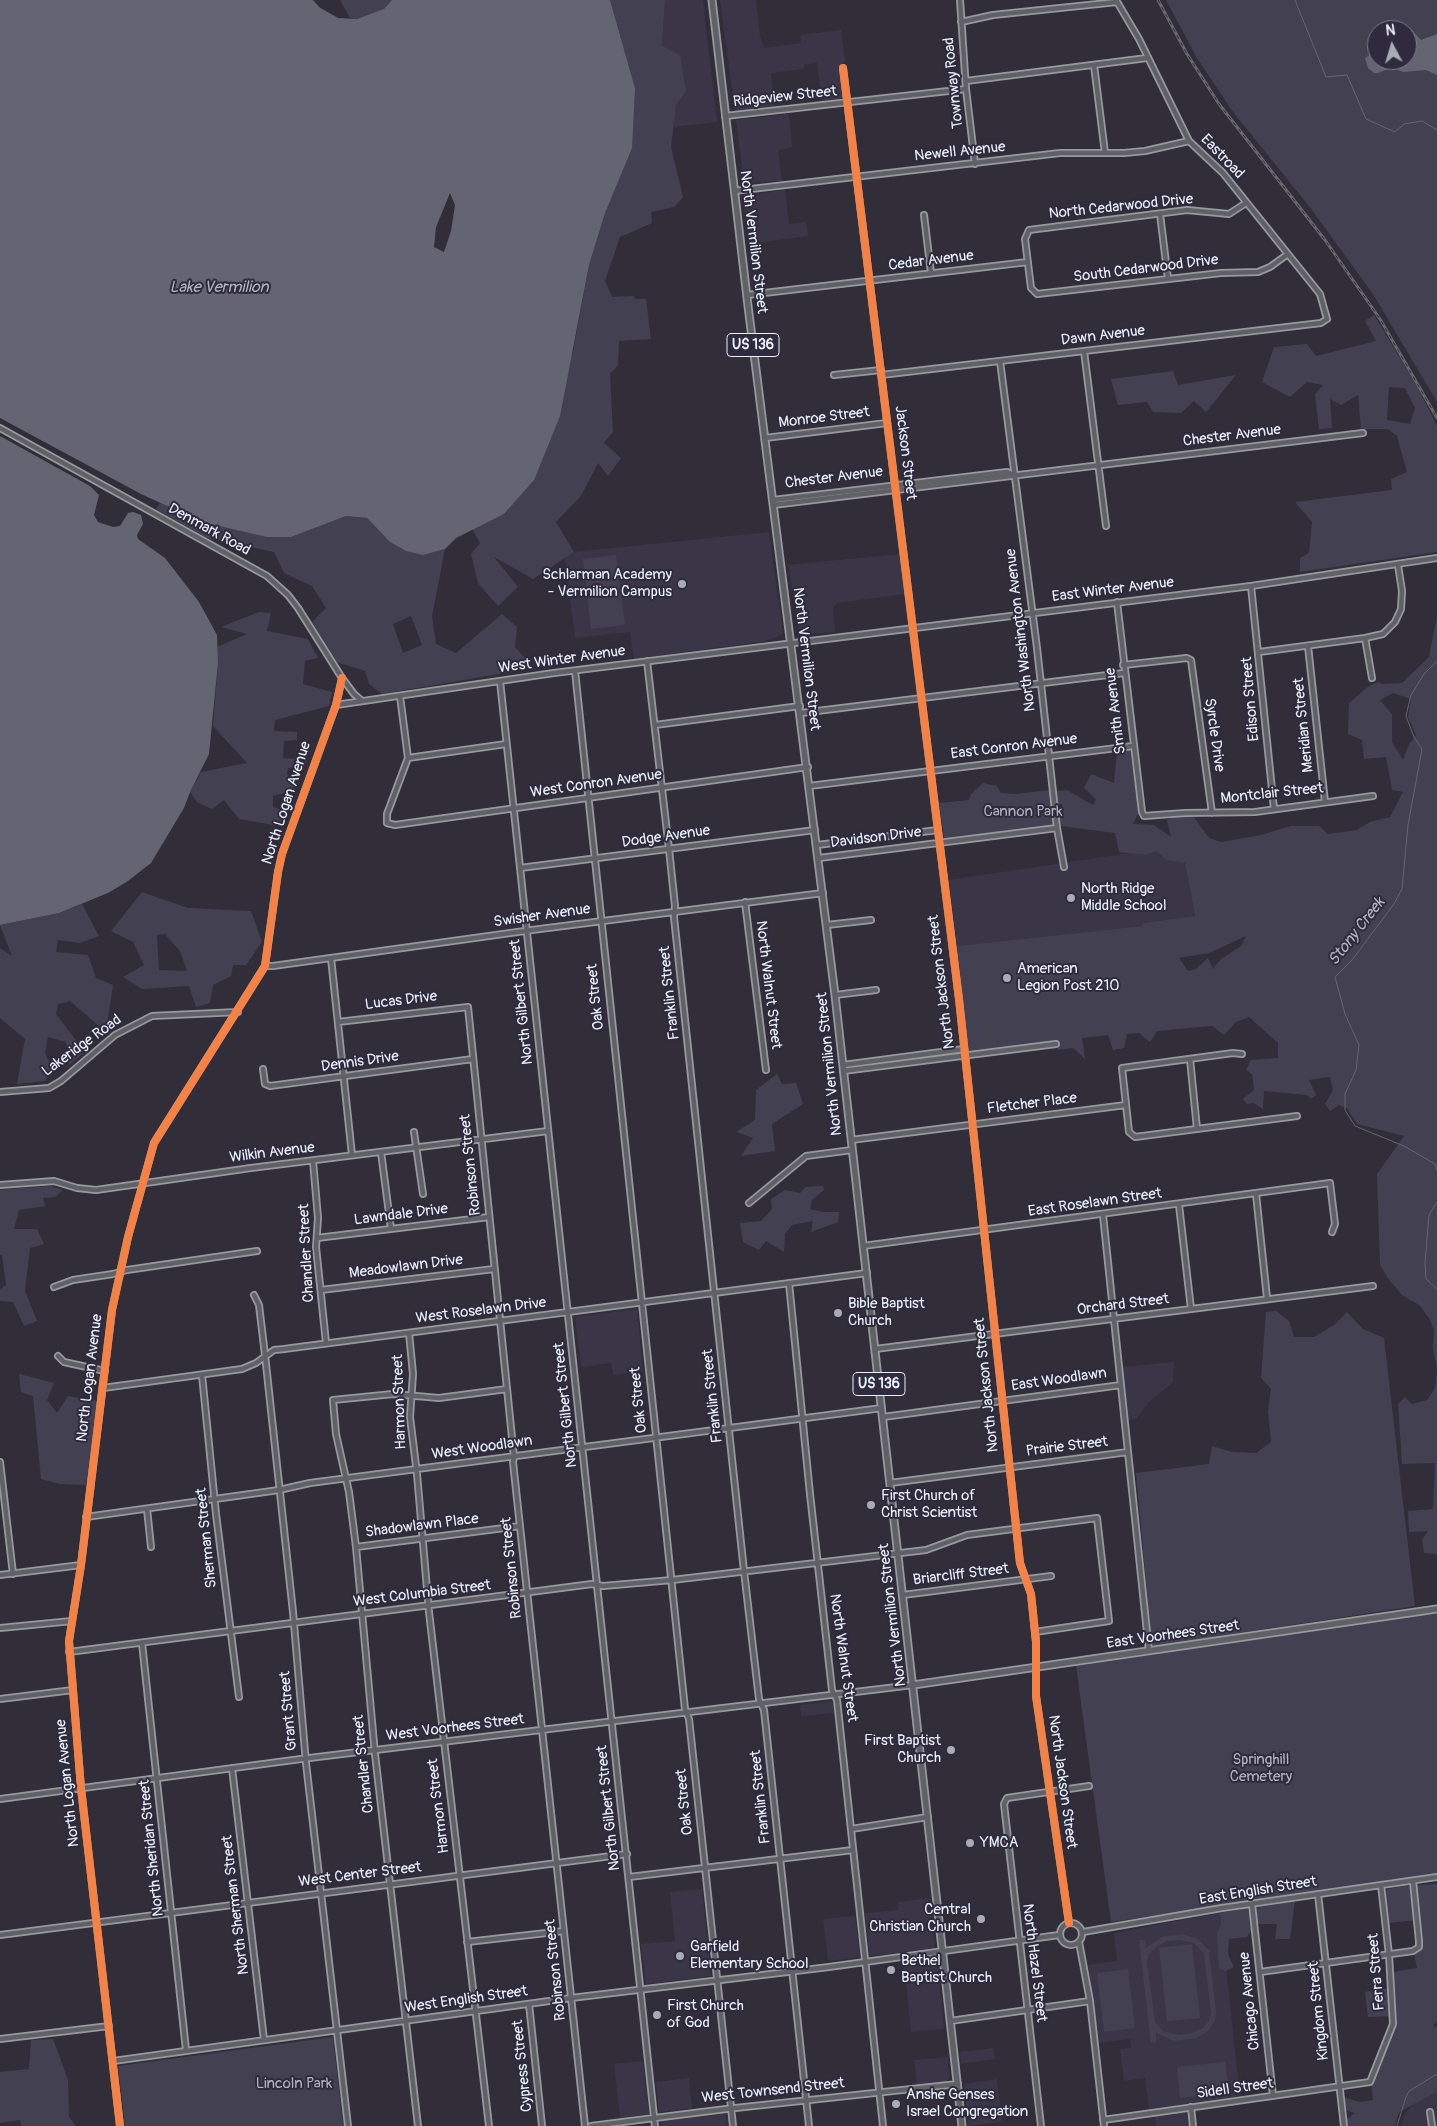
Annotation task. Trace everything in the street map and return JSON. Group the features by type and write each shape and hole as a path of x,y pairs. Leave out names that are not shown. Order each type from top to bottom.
{"main road":[{"name":"North Vermilion Street","path":"712,0 764,438 827,925 962,2126"},
{"name":"East Voorhees Street","path":"913,1685 1437,1609"}],"street":[{"name":"Townway Road","path":"960,0 966,89 975,164"},
{"path":"960,22 993,15 1117,1"},
{"name":"Eastroad","path":"1117,1 1139,39 1189,140 1223,174 1320,294 1327,319"},
{"path":"966,81 1147,58"},
{"path":"1094,66 1105,153"},
{"name":"Jackson Street","path":"843,68 940,842"},
{"name":"Ridgeview Street","path":"725,116 966,89"},
{"name":"Newell Avenue","path":"734,191 1060,153 1146,151 1189,140"},
{"name":"North Cedarwood Drive","path":"1028,262 1025,239 1029,230 1200,210 1229,214 1246,203"},
{"path":"1160,214 1168,279"},
{"path":"924,215 932,273"},
{"name":"South Cedarwood Drive","path":"1028,262 1031,288 1037,294 1221,272 1258,272 1270,267 1288,254"},
{"name":"Cedar Avenue","path":"747,296 1028,262"},
{"path":"1327,319 1334,321"},
{"name":"Dawn Avenue","path":"881,376 1321,323 1327,319"},
{"path":"1084,351 1106,526"},
{"name":"North Washington Avenue","path":"1000,361 1050,755 1057,828 1064,867"},
{"path":"834,375 881,370"},
{"name":"Monroe Street","path":"764,438 887,423"},
{"name":"Denmark Road","path":"0,428 267,576 288,595 298,608 342,678 354,694 363,701"},
{"name":"Chester Avenue","path":"823,496 935,486 1007,472 1014,474 1363,433"},
{"name":"Chester Avenue","path":"773,502 934,480 972,478"},
{"path":"934,480 935,486"},
{"name":"East Winter Avenue","path":"792,643 1251,586 1437,558"},
{"path":"1259,652 1383,634 1395,622 1401,608 1402,591 1398,565"},
{"name":"Edison Street","path":"1251,586 1274,809"},
{"name":"Smith Avenue","path":"1117,602 1133,746 1144,816"},
{"path":"1365,638 1372,678"},
{"name":"West Winter Avenue","path":"336,705 647,661 792,643"},
{"name":"Meridian Street","path":"1308,646 1325,802"},
{"name":"Syrcle Drive","path":"1124,665 1186,658 1191,660 1212,813"},
{"name":"Franklin Street","path":"647,661 669,849 674,912 744,1571 759,1700 764,1710 809,2126"},
{"name":"Oak Street","path":"575,671 656,1438 733,2126"},
{"path":"801,714 1124,674"},
{"name":"North Logan Avenue","path":"120,2126 81,1788 69,1652 112,1310 142,1184 154,1143 238,1012 265,966 282,854 336,705 342,678"},
{"name":"North Gilbert Street","path":"500,681 584,1448 655,2126"},
{"path":"400,696 408,758 506,744"},
{"path":"655,725 800,706"},
{"name":"East Conron Avenue","path":"809,786 1133,746"},
{"name":"West Conron Avenue","path":"408,758 387,814 387,823 395,825 808,767"},
{"name":"Montclair Street","path":"1144,816 1274,809 1373,796"},
{"name":"Davidson Drive","path":"819,858 1057,828"},
{"name":"Dodge Avenue","path":"520,868 815,830"},
{"name":"Davidson Drive","path":"817,845 938,830"},
{"name":"North Jackson Street","path":"940,842 1020,1563 1031,1594 1035,1632 1036,1696 1069,1923"},
{"name":"Swisher Avenue","path":"265,966 823,893"},
{"name":"North Walnut Street","path":"745,902 766,1070"},
{"path":"827,925 871,920"},
{"path":"331,958 352,1156"},
{"path":"835,995 876,990"},
{"name":"Lucas Drive","path":"338,1022 468,1007"},
{"name":"Robinson Street","path":"468,1007 513,1462 585,2126"},
{"name":"Lakeridge Road","path":"0,1092 49,1088 61,1081 115,1035 152,1016 238,1012"},
{"path":"843,1072 1056,1044"},
{"path":"842,1064 964,1049"},
{"path":"1242,1054 1233,1053 1122,1068 1129,1132 1135,1137 1297,1116"},
{"name":"Dennis Drive","path":"263,1069 265,1084 270,1086 473,1059"},
{"path":"1190,1059 1197,1129"},
{"name":"Fletcher Place","path":"852,1140 1126,1105"},
{"name":"Wilkin Avenue","path":"0,1185 54,1181 77,1188 96,1190 548,1130"},
{"path":"414,1132 423,1194"},
{"path":"749,1204 806,1156 852,1150"},
{"path":"381,1152 391,1229"},
{"name":"Chandler Street","path":"313,1161 318,1218 316,1238 326,1343"},
{"name":"East Roselawn Street","path":"863,1246 1179,1205 1330,1183 1335,1224 1332,1232"},
{"path":"1256,1194 1267,1298"},
{"path":"1179,1205 1191,1309"},
{"path":"1103,1215 1149,1651"},
{"name":"Lawndale Drive","path":"316,1238 489,1217"},
{"path":"54,1287 73,1280 257,1252"},
{"name":"Meadowlawn Drive","path":"321,1290 494,1269"},
{"name":"West Roselawn Drive","path":"103,1388 242,1368 256,1363 265,1354 274,1350 867,1273"},
{"name":"North Walnut Street","path":"789,1283 832,1690 837,1700 883,2126"},
{"name":"Orchard Street","path":"875,1349 1373,1286"},
{"name":"Grant Street","path":"254,1295 259,1304 265,1354 294,1623 306,1759 348,2126"},
{"name":"Harmon Street","path":"409,1333 413,1374 410,1417 429,1606 489,2126"},
{"path":"58,1356 64,1362 105,1371"},
{"name":"Sherman Street","path":"202,1375 239,1697"},
{"name":"East Woodlawn","path":"883,1417 1120,1385"},
{"path":"412,1396 439,1398 507,1389"},
{"name":"Chandler Street","path":"412,1396 383,1394 333,1400 336,1434 346,1478 356,1547 375,1751 418,2126"},
{"name":"West Woodlawn","path":"86,1517 279,1490 346,1478 882,1408"},
{"name":"Prairie Street","path":"890,1483 1128,1452"},
{"path":"0,1462 14,1574"},
{"path":"147,1509 151,1547"},
{"name":"West Columbia Street","path":"69,1652 528,1593 598,1585 672,1580 926,1550 967,1535 1097,1518 1109,1621 1035,1632"},
{"name":"Shadowlawn Place","path":"356,1547 520,1526"},
{"path":"0,1575 81,1565"},
{"name":"Briarcliff Street","path":"903,1595 1052,1576"},
{"path":"0,1628 72,1620"},
{"name":"North Sheridan Street","path":"142,1643 186,2050"},
{"name":"West Voorhees Street","path":"0,1798 913,1685"},
{"path":"0,1699 73,1690"},
{"name":"North Sherman Street","path":"232,1768 264,2040"},
{"path":"1050,1792 1089,1786"},
{"name":"North Hazel Street","path":"1041,2126 1004,1804 1007,1798 1050,1792"},
{"path":"850,1829 928,1817"},
{"path":"629,1877 853,1850"},
{"name":"West Center Street","path":"0,1935 627,1854"},
{"name":"East English Street","path":"1083,1932 1252,1904 1437,1877"},
{"path":"1260,1972 1413,1951 1419,1947 1413,1881"},
{"name":"Ferra Street","path":"1370,2082 1393,2024 1389,1955 1381,1885"},
{"name":"Kingdom Street","path":"1318,1894 1344,2126"},
{"name":"Chicago Avenue","path":"1252,1904 1272,2096"},
{"path":"1079,1942 1073,1945 1065,1944 1059,1935 1061,1927 1069,1923 1078,1924 1083,1932 1079,1942 1090,2000 1104,2126"},
{"path":"467,1942 564,1931"},
{"path":"943,1952 1059,1935"},
{"name":"West English Street","path":"113,2061 571,1998 943,1952"},
{"path":"950,2021 1090,2000"},
{"name":"Cypress Street","path":"529,2004 542,2126"},
{"path":"0,2039 109,2026"},
{"name":"Sidell Street","path":"1103,2120 1370,2082"},
{"name":"West Townsend Street","path":"591,2126 731,2108 958,2084"},
{"path":"1191,2107 1192,2126"},
{"path":"1430,2112 1432,2126"}],"shaded area":[{"path":"665,0 703,0 717,122 673,127 676,105 662,46"},
{"path":"720,0 756,0 760,36 764,48 801,43 800,35 841,30 845,61 840,69 844,99 822,102 817,63 804,65 804,69 771,73 774,107 735,111"},
{"path":"789,114 792,147 778,150 782,181 744,183 736,120"},
{"path":"785,190 789,224 806,222 808,236 748,244 743,200 745,196"},
{"path":"769,532 782,635 765,641 634,659 630,632 575,638 565,558 574,552"},
{"path":"900,554 905,594 837,603 833,608 835,632 800,635 788,565"},
{"name":"North Ridge Middle School","path":"1157,851 1166,859 1185,863 1195,916 1145,923 1142,926 957,946 949,880 1130,853 1146,855"},
{"path":"637,1309 643,1371 613,1375 611,1363 581,1367 575,1317"},
{"path":"1174,1362 1173,1382 1149,1402 1136,1419 1127,1420 1122,1367"},
{"path":"832,1701 834,1713 801,1716 800,1705"},
{"path":"702,1889 711,1976 646,1984 641,1944 675,1941 670,1892"},
{"path":"930,1898 934,1948 870,1956 865,1913 898,1910 898,1902"},
{"path":"1220,1913 1240,2096 1149,2109 1145,2078 1124,2081 1120,2049 1131,2048 1130,2039 1098,2043 1088,1965 1117,1961 1114,1933"},
{"path":"855,1916 860,1957 828,1961 823,1919"},
{"path":"933,1959 937,1962 944,2029 911,2032 904,1962"},
{"path":"994,2048 995,2059 961,2064 960,2052"},
{"path":"948,2057 949,2079 946,2082 917,2084 914,2060"},
{"path":"643,2061 649,2114 620,2118 614,2064"},
{"path":"689,2078 692,2108 659,2112 656,2082"},
{"path":"997,2079 1002,2122 968,2126 964,2084"},
{"path":"1437,2092 1437,2126 1401,2126 1405,2114 1412,2105"},
{"path":"1187,2112 1190,2126 1156,2126 1155,2117"},
{"path":"726,2113 727,2126 662,2126 661,2120"}],"green space":[{"path":"340,0 392,0 385,9 357,19 350,18"},
{"path":"610,0 665,0 662,46 680,55 686,91 676,105 671,147 683,197 674,207 651,212 652,223 620,237 605,281 612,297 634,296 635,299 646,299 651,339 619,341 618,365 610,374 613,432 604,443 621,458 608,476 598,463 581,496 556,522 574,552 533,579 494,557 518,587 498,606 478,583 471,554 480,543 472,529 504,514 573,352 589,265 605,213 635,88"},
{"path":"1166,0 1437,0 1437,402 1373,294 1309,206 1233,112 1197,58"},
{"path":"1374,315 1417,386 1437,426 1437,552 1300,572 1300,558 1309,553 1312,522 1295,502 1392,490 1391,479 1407,472 1397,436 1388,429 1361,429 1358,395 1341,405 1330,399 1332,428 1319,429 1315,394 1323,385 1307,382 1290,397 1262,382 1274,347 1307,344 1316,356 1376,341 1365,321","holes":["1389,387 1405,388 1415,408 1410,424 1387,420"]},
{"path":"1173,371 1178,385 1236,375 1206,412 1194,401 1181,413 1153,412 1147,402 1118,405 1111,379"},
{"path":"160,503 202,522 291,537 346,516 367,518 390,542 423,555 445,549 432,616 436,644 456,653 502,614 517,627 515,647 534,668 382,694 369,684 365,671 337,662 312,622 326,608 312,586 284,573 274,552 207,538 156,509","holes":["411,616 422,645 403,653 393,624"]},
{"path":"616,555 625,625 591,629 583,559"},
{"path":"259,612 271,613 267,631 308,639 318,658 305,661 303,684 332,692 329,706 275,720 274,731 297,732 297,740 284,741 283,758 307,760 305,766 288,768 287,774 295,790 273,796 273,807 288,812 284,827 239,819 224,800 212,809 197,802 190,792 201,772 247,763 213,726 218,663 217,647 247,634 221,627"},
{"path":"1437,616 1437,1370 1433,1347 1434,1330 1429,1318 1419,1305 1402,1295 1380,1265 1377,1174 1404,1136 1357,1124 1347,1108 1339,1105 1330,1111 1325,1104 1333,1090 1330,1077 1309,1080 1316,1095 1311,1099 1307,1095 1264,1091 1263,1109 1254,1103 1247,1104 1243,1099 1254,1090 1252,1074 1246,1070 1251,1060 1278,1058 1278,1043 1249,1017 1236,1022 1224,1035 1212,1026 1157,1031 1150,1042 1139,1033 1127,1034 1124,1048 1113,1050 1108,1035 1082,1038 1085,1059 1073,1048 1058,1050 1057,1041 969,1052 957,946 1142,926 1144,923 1195,916 1185,863 1166,860 1157,851 1146,855 1119,852 1115,833 1061,826 1059,815 1063,814 1062,804 1058,805 1056,791 1067,790 1093,805 1096,799 1084,788 1091,774 1114,783 1117,751 1130,749 1139,812 1133,824 1154,825 1171,837 1167,820 1176,817 1193,816 1209,838 1221,842 1261,835 1291,826 1319,826 1328,834 1357,830 1370,822 1390,817 1403,792 1392,790 1386,757 1364,759 1362,740 1348,734 1349,703 1369,686 1378,682 1382,684 1402,683 1429,657","holes":["1393,693 1411,699 1408,717 1416,735 1409,744 1403,760 1392,742 1392,714 1380,700","1246,936 1241,946 1221,959 1213,969 1208,958 1196,969 1188,971 1179,958 1209,953"]},
{"name":"Cannon Park","path":"983,783 997,786 1001,793 1015,794 1051,790 1055,823 1051,827 944,838 939,803 969,800 971,794"},
{"path":"142,892 188,908 251,911 262,942 246,965 233,965 231,976 213,985 210,1003 196,1007 189,986 142,989 123,977 144,965 133,942 111,931","holes":["165,934 180,951 187,971 159,970 157,935"]},
{"path":"82,904 99,936 80,943 58,940 56,952 88,955 96,978 113,985 106,1032 70,1001 58,1004 56,1014 85,1052 69,1065 66,1042 48,1037 45,1053 53,1070 45,1081 17,1084 25,1039 0,1018 0,948 12,956 0,925 59,913"},
{"path":"777,1074 782,1084 796,1083 803,1104 772,1124 775,1151 741,1156 753,1138 736,1132 755,1120 756,1090"},
{"path":"51,1186 63,1190 55,1197 43,1198 45,1206 19,1210 14,1229 37,1229 44,1244 30,1248 25,1291 37,1321 24,1326 13,1302 0,1301 0,1289 6,1285 2,1255 0,1255 0,1190"},
{"path":"823,1186 824,1190 812,1200 810,1209 823,1212 839,1212 838,1222 811,1232 813,1221 792,1225 785,1234 784,1252 766,1241 759,1250 743,1242 740,1223 761,1221 772,1209 771,1199 785,1190 800,1193 806,1187"},
{"path":"1276,1311 1289,1321 1294,1337 1314,1337 1334,1325 1347,1312 1363,1329 1384,1338 1415,1606 1155,1646 1152,1644 1136,1473 1209,1464 1212,1446 1232,1452 1256,1453 1271,1442 1268,1411 1271,1389 1261,1378 1266,1312"},
{"path":"1437,1370 1437,1557 1436,1554 1424,1553 1422,1540 1428,1531 1409,1532 1408,1511 1433,1509 1435,1463 1402,1464 1398,1404 1405,1397 1412,1404 1427,1400 1435,1388"},
{"path":"19,1374 54,1383 47,1400 57,1413 68,1396 97,1401 86,1485 60,1484 41,1479 33,1396 21,1392"},
{"name":"Springhill Cemetery","path":"1437,1614 1437,1874 1111,1922 1076,1666 1416,1615"},
{"path":"1437,1884 1437,2021 1433,2026 1437,2027 1437,2092 1399,2112 1395,2126 1348,2126 1347,2119 1355,2113 1346,2110 1344,2097 1359,2102 1373,2100 1371,2083 1393,2032 1395,2016 1368,2017 1365,1992 1394,1987 1393,1972 1417,1968 1414,1953 1422,1945 1418,1920 1387,1923 1384,1894 1388,1889"},
{"path":"1295,1901 1290,1939 1275,1939 1277,1924 1258,1924 1256,1908"},
{"path":"1248,1908 1252,1929 1247,1937 1229,1939 1228,1954 1234,1967 1226,1971 1219,1969 1217,1933 1221,1924 1220,1913"},
{"path":"1182,1934 1198,1939 1209,1951 1216,2012 1215,2020 1208,2031 1196,2038 1174,2041 1156,2033 1156,2042 1151,2043 1139,1940 1145,1940 1146,1948 1162,1937","holes":["1180,1940 1194,1943 1204,1953 1211,2013 1209,2021 1203,2028 1192,2033 1179,2035 1163,2031 1155,2022 1147,1963 1149,1954 1156,1947 1167,1941"]},
{"path":"1192,1944 1200,2018 1167,2021 1159,1948"},
{"path":"1128,1969 1135,2028 1104,2032 1097,1973"},
{"name":"Lincoln Park","path":"333,2037 343,2126 125,2126 118,2066"},
{"path":"53,2039 68,2080 69,2117 76,2126 21,2126 20,2120 0,2123 0,2072 29,2069 31,2040"},
{"path":"1225,2062 1229,2093 1180,2098 1177,2067"}],"water":[{"name":"Lake Vermilion","path":"0,0 313,0 319,7 338,18 357,19 384,9 392,0 610,0 635,88 632,148 605,213 589,265 560,416 534,480 504,514 456,538 445,549 423,555 406,551 390,542 367,518 346,516 291,537 267,537 202,522 141,494 0,418","holes":["450,193 455,205 451,231 444,252 434,247 436,227"]},
{"path":"1437,34 1437,75 1426,70 1404,72 1398,70 1417,70 1417,36 1421,40"},
{"path":"1370,70 1386,70 1378,73"},
{"path":"0,436 90,486 99,495 94,515 98,522 113,527 120,526 128,513 133,512 141,515 143,524 137,535 138,539 165,558 199,602 217,635 218,663 209,754 184,808 151,863 128,881 108,893 59,913 0,925"}],"waterway":[{"name":"Stony Creek","path":"1295,0 1326,77 1347,75 1366,119 1395,132 1404,124 1422,121 1437,130"},
{"name":"Stony Creek","path":"1437,661 1424,674 1411,695 1406,716 1414,737 1422,749 1408,825 1402,889 1394,904 1352,960 1335,977 1345,1014 1359,1045 1356,1070 1345,1094 1345,1110 1355,1126 1404,1146 1435,1164 1437,1170"},
{"name":"Stony Creek","path":"1437,1202 1429,1215 1425,1263 1426,1279 1437,1289"},
{"name":"Stony Creek","path":"1397,2126 1409,2091 1437,2074"}],"railway":[{"path":"1158,0 1187,54 1219,104 1325,240 1380,319 1437,418"}],"cycle path":[{"path":"843,68 959,999 1020,1563 1031,1594 1036,1642 1036,1696 1069,1923"},
{"path":"120,2126 81,1788 69,1641 81,1565 112,1310 128,1237 154,1143 265,966 282,854 336,705 342,678"}],"place":[{"name":"Schlarman Academy - Vermilion Campus","path":"682,584"},
{"name":"North Ridge Middle School","path":"1071,898"},
{"name":"American Legion Post 210","path":"1007,978"},
{"name":"Bible Baptist Church","path":"838,1313"},
{"name":"First Church of Christ Scientist","path":"871,1505"},
{"name":"First Baptist Church","path":"951,1750"},
{"name":"YMCA","path":"970,1843"},
{"name":"Central Christian Church","path":"981,1919"},
{"name":"Garfield Elementary School","path":"680,1956"},
{"name":"Bethel Baptist Church","path":"891,1970"},
{"name":"First Church of God","path":"657,2015"},
{"name":"Anshe Genses Israel Congregation","path":"896,2104"}]}
